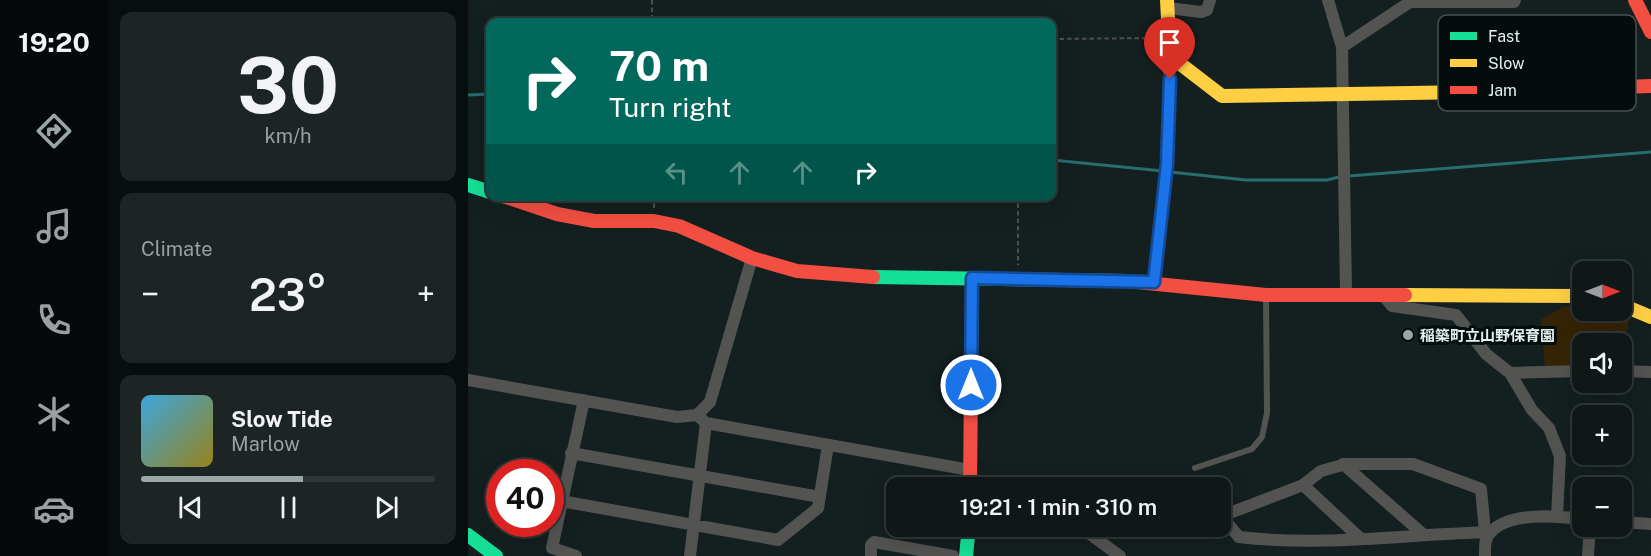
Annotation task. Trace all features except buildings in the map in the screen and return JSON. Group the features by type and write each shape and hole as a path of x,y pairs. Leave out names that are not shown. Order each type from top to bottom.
{"street":[{"path":"1154,282 1167,164 1170,56 1167,4 1201,12 1207,10 1210,0"},
{"path":"1328,0 1342,47 1346,293"},
{"path":"1342,47 1410,1 1514,2 1515,0"},
{"path":"1635,0 1651,32"},
{"path":"1170,56 1222,96 1438,93"},
{"path":"1636,86 1651,86"},
{"path":"468,185 486,191"},
{"path":"518,201 557,214 594,221 654,221 679,226 752,258 797,271 845,277 1018,277 1154,282 1266,295 1346,293 1572,296"},
{"path":"690,556 700,476 702,419 710,402 752,258"},
{"path":"970,477 972,278"},
{"path":"1382,294 1392,306 1456,315 1486,354 1510,373 1532,410 1549,428 1560,456 1557,516"},
{"path":"1632,309 1651,317"},
{"path":"1510,373 1572,371"},
{"path":"1632,371 1651,372"},
{"path":"468,380 677,417 702,419 828,445 970,470"},
{"path":"564,487 584,400"},
{"path":"564,502 778,540 818,508 828,445"},
{"path":"571,453 820,497"},
{"path":"1231,512 1303,485 1321,471 1343,465 1413,464 1480,489 1488,532 1485,556"},
{"path":"1343,465 1424,535"},
{"path":"1303,485 1360,538"},
{"path":"1231,528 1239,537 1330,540 1488,532 1502,525 1535,516 1572,518"},
{"path":"1632,523 1651,524"},
{"path":"468,535 496,556"},
{"path":"554,537 552,548 576,556"},
{"path":"966,556 968,537"},
{"path":"1095,537 1120,556"},
{"path":"1588,556 1589,537"},
{"path":"871,556 871,545 874,542 953,556"}],"lane":[{"path":"1195,468 1252,449 1262,437 1267,413 1266,295"}],"path":[{"path":"652,0 652,18"},
{"path":"1056,39 1169,38"},
{"path":"1018,201 1018,277"}],"shaded area":[{"path":"1572,306 1572,321 1629,321 1627,333 1572,333 1572,366 1545,367 1541,319 1563,307"}],"waterway":[{"path":"468,95 486,94"},
{"path":"1349,176 1651,152"},
{"path":"1056,160 1163,171"},
{"path":"1170,172 1246,180 1327,180 1339,177"}],"traffic: fast":[{"path":"468,185 486,191"},
{"path":"873,277 1127,281"},
{"path":"468,535 496,556"},
{"path":"966,556 968,537"}],"traffic: slow":[{"path":"1167,0 1170,56 1222,96 1438,93"},
{"path":"1405,295 1572,296"},
{"path":"1632,309 1651,317"}],"traffic: jam":[{"path":"1635,0 1651,32"},
{"path":"1636,87 1651,86"},
{"path":"518,201 557,214 594,221 654,221 679,226 752,258 797,271 873,277"},
{"path":"970,477 972,278"},
{"path":"1127,281 1266,295 1405,295"}],"place":[{"name":"稲築町立山野保育園","path":"1408,335"}],"route":[{"path":"971,385 972,278 1018,277 1154,282 1167,164 1170,79"}]}
